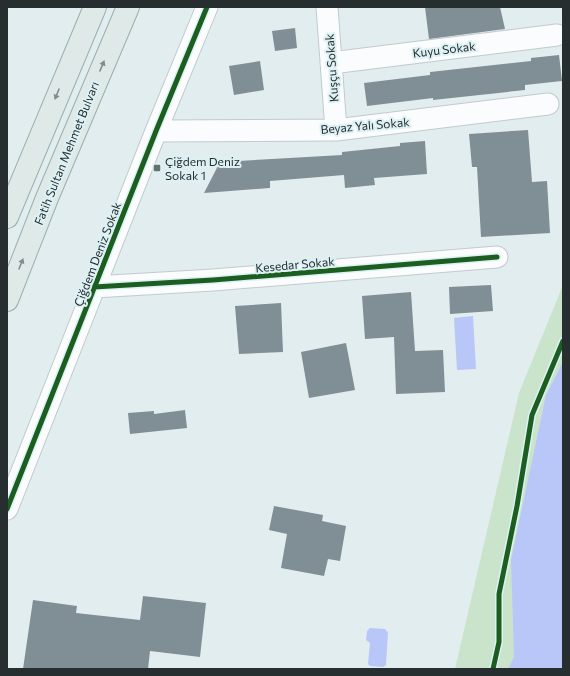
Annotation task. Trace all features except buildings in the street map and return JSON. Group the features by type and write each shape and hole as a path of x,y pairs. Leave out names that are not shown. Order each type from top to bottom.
{"main road":[{"path":"7,217 95,7"},
{"name":"Fatih Sultan Mehmet Bulvarı","path":"7,300 47,198 128,7"}],"street":[{"name":"Çiğdem Deniz Sokak","path":"7,509 156,130 208,7"},
{"name":"Kuşçu Sokak","path":"327,7 336,130"},
{"name":"Kuyu Sokak","path":"331,63 557,35"},
{"name":"Beyaz Yalı Sokak","path":"156,130 336,130 548,104"},
{"name":"Kesedar Sokak","path":"94,287 213,280 498,257"}],"green space":[{"path":"563,285 563,513 515,669 455,669 519,393"}],"water":[{"path":"473,316 476,369 457,370 454,318"},
{"path":"563,362 563,669 508,669 514,657 511,560 546,395"},
{"path":"370,628 385,629 388,633 386,665 383,667 370,666 368,664 370,643 366,640 367,631"}],"cycle path":[{"path":"7,509 156,131 207,7"},
{"path":"94,287 213,280 497,257"},
{"path":"493,669 499,642 499,594 517,506 532,415 563,341"}],"place":[{"name":"Çiğdem Deniz Sokak 1","path":"157,168"}]}
